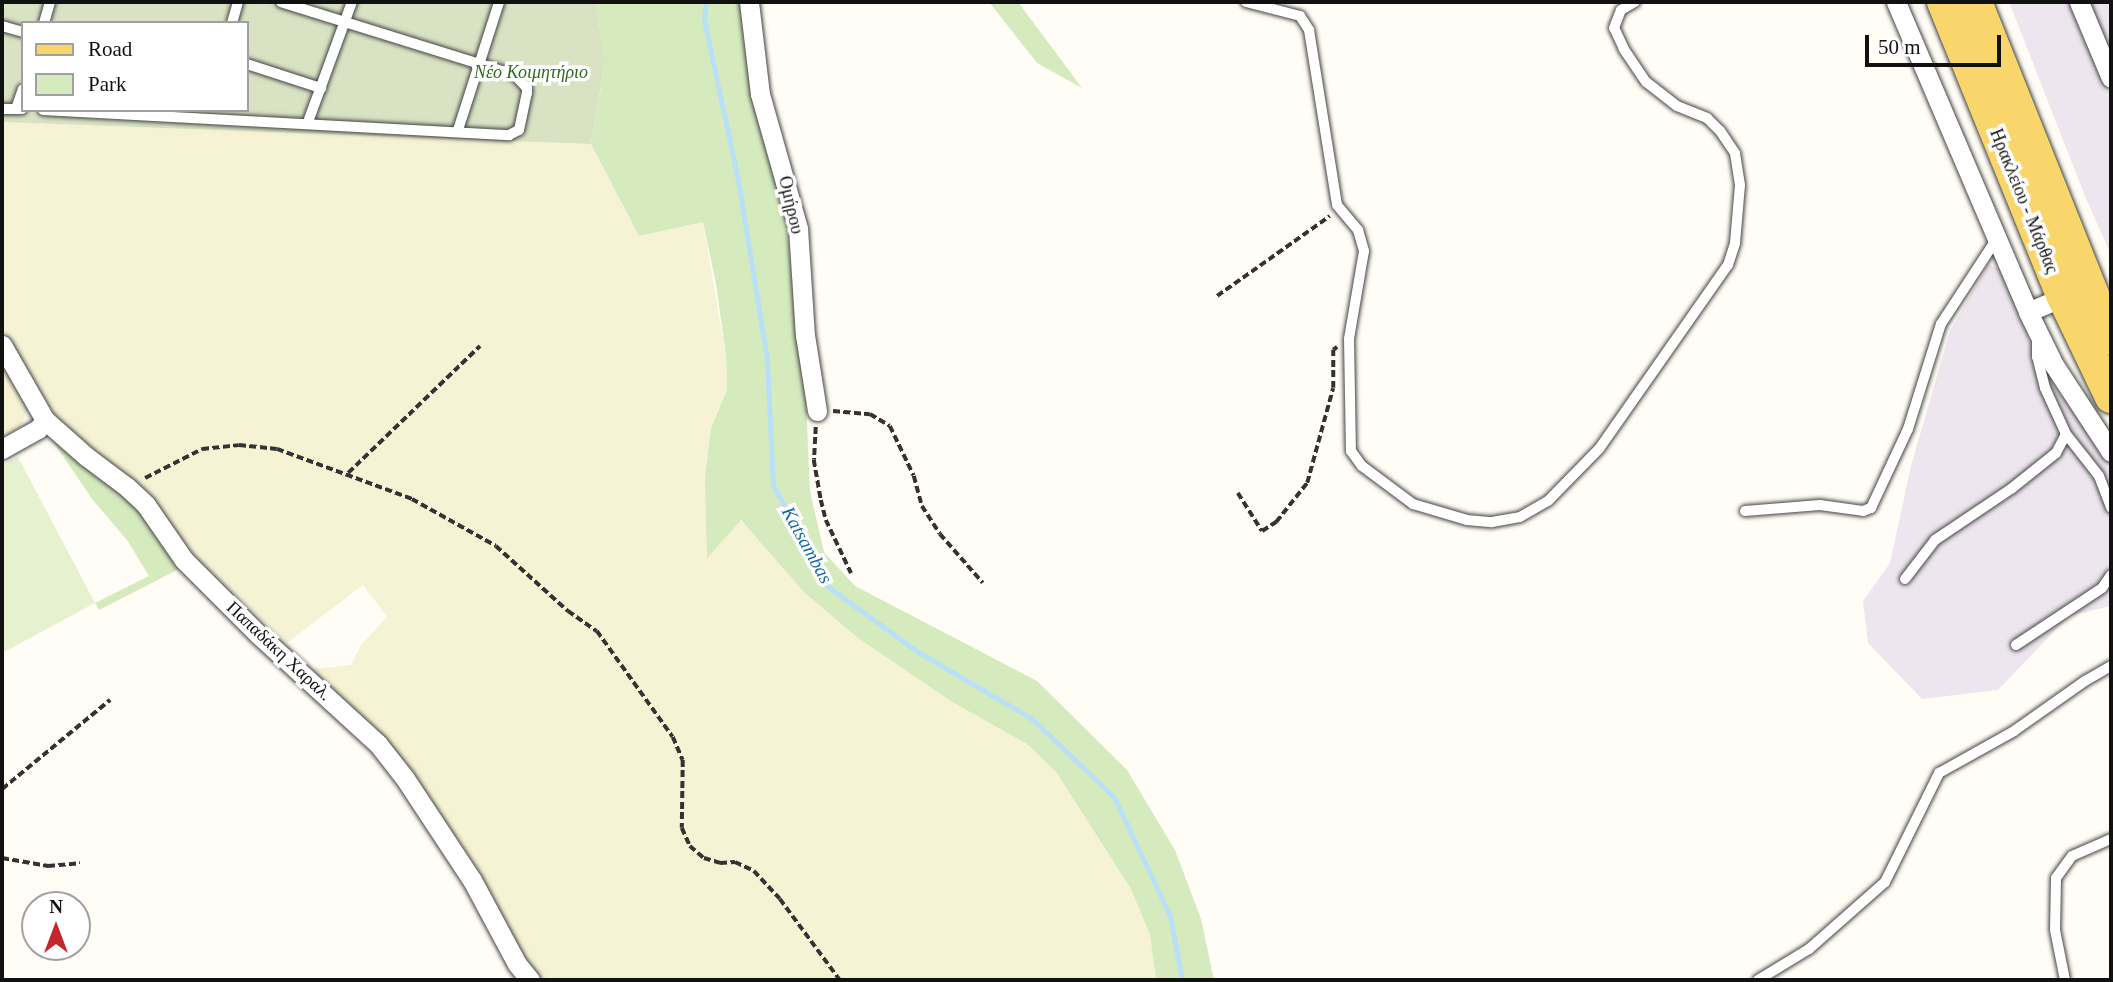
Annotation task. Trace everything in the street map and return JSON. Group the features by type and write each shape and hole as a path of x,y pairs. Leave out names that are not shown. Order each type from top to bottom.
{"main road":[{"name":"Ηρακλείου - Μάρθας","path":"1943,2 2063,297 2111,397"},
{"name":"Ηρακλείου - Μάρθας","path":"1976,2 2111,339"}],"street":[{"name":"Ομήρου","path":"749,2 760,94 798,228 805,335 817,411"},
{"path":"1896,2 2028,312 2054,365 2111,452"},
{"path":"2079,2 2111,78"},
{"path":"2028,312 2063,297"},
{"name":"Παπαδάκη Χαραλ.","path":"2,345 45,420 87,457 128,487 146,505 184,560 259,635 378,744 472,880 517,964 530,980"},
{"path":"2,449 38,429 45,420"}],"lane":[{"path":"45,21 50,2"},
{"path":"233,21 238,2"},
{"path":"150,112 204,113 509,135 519,130 527,88 515,75 281,2"},
{"path":"308,122 352,2"},
{"path":"458,130 499,2"},
{"path":"1246,2 1300,16 1308,30 1339,209 1358,230 1364,251 1349,339 1351,451 1362,466 1413,504 1467,520 1492,522 1520,517 1548,501 1599,449 1728,265 1739,220 1740,185 1735,153 1707,118 1677,107 1646,82 1615,28 1621,10 1635,2"},
{"path":"2,26 21,31"},
{"path":"248,64 321,88"},
{"path":"2,109 20,109"},
{"path":"1745,511 1820,505 1863,511 1871,508 1908,429 1941,324 1996,240"},
{"path":"2038,332 2036,350 2040,374 2066,434 2099,476 2111,508"},
{"path":"1905,579 1935,540 2011,489 2056,453 2066,434"},
{"path":"2015,645 2102,588 2111,575"},
{"path":"1758,980 1809,948 1885,882 1939,773 2014,732 2085,681 2111,666"},
{"path":"2065,980 2055,930 2056,878 2072,856 2111,839"}],"path":[{"path":"1217,296 1339,209"},
{"path":"1238,493 1262,531 1276,522 1307,482 1333,388 1333,350 1349,339"},
{"path":"348,473 480,346"},
{"path":"851,573 826,520 818,485 813,443 817,411 870,414 890,426 914,477 922,506 940,534 983,583"},
{"path":"128,487 202,449 239,445 277,449 348,473 412,499 496,546 568,611 597,631 673,737 683,760 682,828 690,846 704,858 720,863 735,862 754,871 780,899 840,980"},
{"path":"2,789 110,700"},
{"path":"2,859 48,866 80,863"}],"shaded area":[{"path":"2009,2 2111,2 2111,255 2085,196"},
{"path":"2,122 591,144 639,236 703,222 726,356 727,390 711,428 708,556 740,520 858,638 952,702 1027,744 1056,772 1131,889 1150,935 1156,980 541,980 379,736 313,669 351,665 361,645 387,617 363,585 287,643 198,559 146,493 61,424 2,328"},
{"path":"1988,264 2008,273 2036,363 2111,459 2111,606 2069,616 1998,690 1922,699 1868,643 1863,601 1890,563 1911,466 1950,331"},
{"path":"2,360 28,407 21,427 2,436"}],"green space":[{"name":"Νέο Κοιμητήριο","path":"2,2 596,2 605,63 591,144 2,122"},
{"path":"596,2 742,2 760,122 786,223 806,402 810,491 824,552 855,586 1037,681 1127,770 1175,850 1201,919 1214,980 1156,980 1150,935 1131,889 1056,772 1027,744 952,702 858,638 805,593 741,520 707,558 705,478 711,428 727,390 726,356 716,284 703,222 639,236 591,144 605,64"},
{"path":"989,2 1018,2 1082,88 1037,63"},
{"path":"50,437 142,509 183,567 99,610 95,603 149,576 127,540 92,499"},
{"path":"18,457 95,603 2,653 2,465"}],"waterway":[{"name":"Katsambas","path":"706,2 704,19 738,180 767,359 773,485 827,586 918,652 1031,718 1114,797 1170,916 1182,980"}]}
